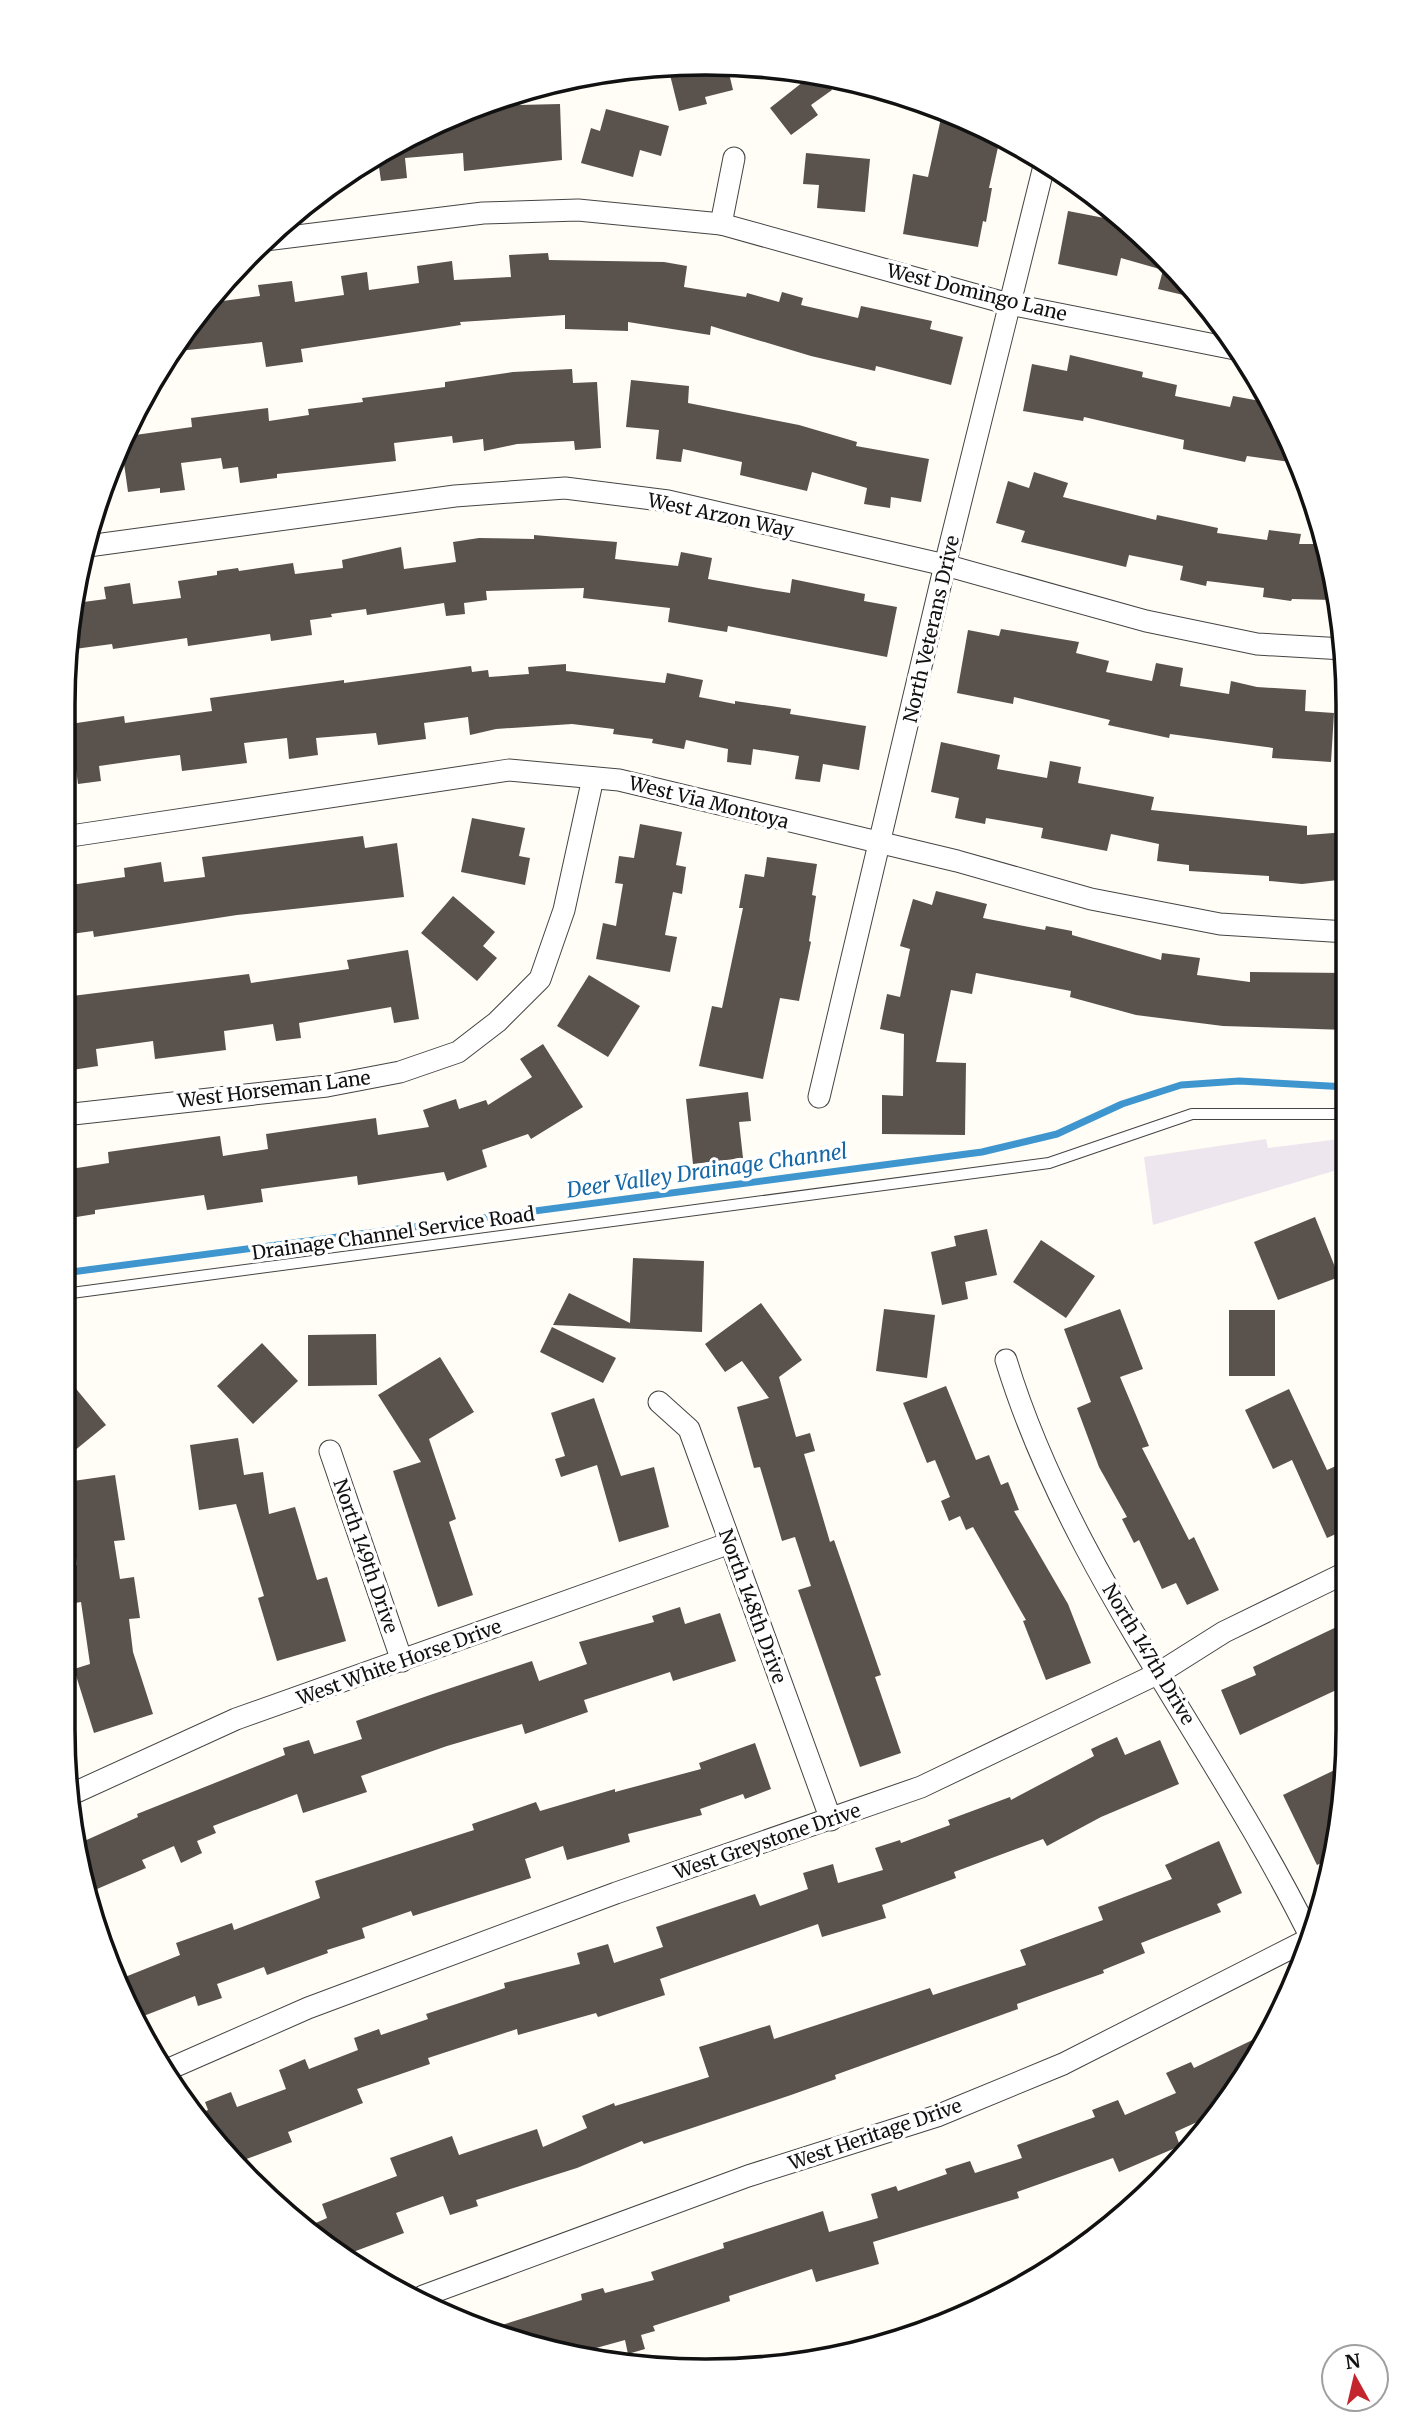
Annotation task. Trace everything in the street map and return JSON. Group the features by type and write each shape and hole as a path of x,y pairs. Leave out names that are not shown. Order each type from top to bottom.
{"street":[{"path":"721,225 734,158"},
{"name":"North Veterans Drive","path":"819,1097 945,565 1042,173"},
{"name":"West Domingo Lane","path":"284,238 497,212 578,210 721,225 1009,304 1224,347"},
{"name":"West Arzon Way","path":"96,545 455,496 565,488 668,501 945,565 1146,621 1257,643 1332,648"},
{"name":"West Via Montoya","path":"75,834 509,770 619,780 880,845 957,861 1091,899 1220,924 1336,931"},
{"name":"West Horseman Lane","path":"75,1114 327,1086 400,1072 458,1052 497,1022 540,979 564,910 593,778"},
{"name":"North 147th Drive","path":"1006,1360 1019,1403 1072,1522 1271,1858 1304,1923"},
{"name":"North 148th Drive","path":"659,1402 689,1429 831,1820"},
{"name":"North 149th Drive","path":"330,1451 402,1661"},
{"name":"West White Horse Drive","path":"79,1791 236,1720 730,1543"},
{"name":"West Greystone Drive","path":"174,2067 320,2003 616,1892 921,1787 1159,1673 1224,1632 1336,1577"},
{"name":"West Heritage Drive","path":"428,2294 748,2176 937,2116 1063,2064 1297,1946"}],"lane":[{"name":"Drainage Channel Service Road","path":"75,1293 1049,1163 1192,1114 1336,1114"}],"shaded area":[{"path":"1266,1139 1268,1148 1336,1139 1336,1170 1153,1225 1144,1157"}],"building":[{"path":"730,76 733,90 705,97 707,104 679,111 670,77"},
{"path":"802,83 832,90 811,105 818,115 791,135 770,108"},
{"path":"560,104 562,160 464,171 463,153 405,158 407,178 381,181 379,167 390,160 464,123 516,105"},
{"path":"606,109 669,126 661,156 640,150 633,177 581,163 591,128 600,131"},
{"path":"940,121 998,148 989,188 992,188 986,222 983,221 978,247 903,234 913,174 928,177"},
{"path":"806,153 870,159 865,212 817,208 819,185 803,184"},
{"path":"1068,211 1104,218 1159,269 1121,258 1117,276 1058,264"},
{"path":"548,253 549,260 664,262 687,266 684,287 746,297 747,293 779,302 782,292 803,298 801,305 858,318 861,306 932,321 930,329 963,337 951,385 876,366 875,371 811,356 711,326 710,335 628,322 628,331 565,329 565,315 460,322 461,325 301,349 303,362 266,367 262,342 184,350 223,301 260,296 258,285 292,281 295,302 344,295 341,276 367,272 369,290 419,283 417,266 452,261 454,280 511,277 509,255"},
{"path":"1162,272 1183,295 1158,289"},
{"path":"1070,355 1143,372 1142,377 1177,385 1175,396 1230,407 1233,396 1257,400 1287,461 1247,456 1245,462 1183,449 1184,440 1084,417 1083,421 1023,411 1032,364 1067,371"},
{"path":"572,369 573,383 597,382 601,448 575,450 574,441 517,444 484,451 483,439 453,443 452,436 394,443 396,461 277,474 277,478 240,483 238,467 223,469 221,458 181,463 185,490 160,493 160,488 128,492 124,462 136,435 192,427 191,418 268,408 269,421 309,415 308,409 363,402 362,398 445,387 445,382 513,372"},
{"path":"631,380 689,386 688,403 799,425 857,442 856,446 929,459 921,502 891,497 890,508 864,504 867,488 812,472 807,491 740,475 742,462 683,449 681,462 656,459 659,430 626,427"},
{"path":"1034,472 1068,483 1063,497 1156,520 1157,515 1218,528 1217,533 1267,540 1269,530 1301,534 1299,544 1314,544 1327,600 1291,601 1263,597 1264,588 1207,581 1206,586 1180,580 1183,566 1129,555 1126,567 1021,542 1025,531 996,523 1008,481 1029,488"},
{"path":"534,535 617,542 615,559 678,566 681,552 712,558 708,579 758,588 790,593 792,579 865,594 864,601 897,607 887,657 728,626 727,632 668,622 670,608 583,598 584,588 486,591 487,600 464,603 465,614 446,616 444,603 367,615 366,609 331,614 332,617 310,620 312,635 271,641 270,634 188,646 187,638 113,649 112,644 79,648 84,602 106,599 104,587 130,583 133,604 181,598 178,581 217,575 217,571 238,568 239,571 293,563 295,574 343,568 342,560 401,547 404,569 456,562 453,542 479,538 534,539"},
{"path":"1001,629 1079,642 1076,653 1109,661 1106,672 1152,681 1156,663 1183,668 1180,686 1229,694 1231,681 1257,687 1306,690 1305,711 1334,713 1331,762 1272,758 1273,748 1170,734 1169,738 1108,725 1110,720 1014,697 1013,704 957,693 968,630 999,636"},
{"path":"566,664 566,671 665,683 667,673 703,680 699,697 735,704 735,701 791,709 790,714 866,726 859,770 823,764 820,782 795,779 799,756 753,749 751,765 727,762 728,749 686,740 684,749 652,743 653,739 613,734 614,729 572,724 496,729 470,735 468,717 424,723 426,739 378,745 376,733 316,738 318,755 289,759 287,738 244,743 247,763 182,771 180,755 99,766 101,781 78,784 75,723 124,716 125,723 212,711 210,698 344,680 344,683 471,666 472,672 488,670 489,677 529,674 528,667"},
{"path":"941,742 1000,755 997,769 1047,778 1050,761 1081,767 1078,783 1154,797 1151,810 1307,826 1307,835 1336,833 1336,880 1302,884 1269,881 1269,876 1189,871 1189,865 1157,861 1159,844 1111,834 1107,851 1041,838 1043,828 986,818 985,824 955,818 959,798 931,792"},
{"path":"472,818 525,828 519,856 530,858 525,885 461,872"},
{"path":"640,824 682,832 676,865 686,867 682,894 673,892 665,935 677,937 670,972 596,959 603,923 616,926 623,884 615,883 619,856 634,858"},
{"path":"363,836 365,848 397,843 404,897 237,915 94,937 93,931 75,933 75,884 125,877 124,868 161,862 164,882 205,877 202,857"},
{"path":"767,857 817,864 812,895 816,896 811,942 799,1001 780,998 763,1079 699,1066 712,1006 722,1008 743,908 739,908 745,874 764,877"},
{"path":"936,891 987,904 983,918 1045,930 1046,926 1072,931 1072,935 1161,960 1162,953 1200,958 1197,975 1250,982 1250,972 1336,973 1336,1030 1223,1026 1136,1015 1070,997 1071,991 976,973 972,994 951,990 936,1062 966,1063 965,1135 882,1134 882,1095 903,1096 904,1034 880,1029 887,994 900,997 910,949 900,946 913,899 932,905"},
{"path":"453,896 495,932 483,946 497,958 477,981 421,933"},
{"path":"408,950 419,1019 394,1023 391,1007 299,1023 301,1038 276,1041 273,1024 224,1031 226,1050 155,1059 153,1041 96,1049 98,1066 75,1070 75,996 249,974 251,983 349,969 347,960"},
{"path":"589,975 640,1006 608,1057 557,1026"},
{"path":"543,1044 583,1107 531,1139 528,1134 482,1150 487,1167 447,1181 444,1172 358,1185 357,1176 261,1189 263,1202 207,1210 204,1195 95,1210 95,1214 75,1217 75,1168 109,1163 108,1152 220,1136 223,1156 268,1149 266,1134 376,1118 378,1135 429,1127 423,1110 456,1099 459,1109 486,1100 488,1105 532,1077 520,1059"},
{"path":"748,1092 751,1121 739,1122 743,1158 693,1164 686,1099"},
{"path":"1315,1217 1336,1270 1336,1278 1278,1300 1254,1242"},
{"path":"987,1229 997,1275 965,1282 968,1299 942,1305 931,1252 956,1246 954,1236"},
{"path":"1041,1240 1095,1276 1066,1318 1013,1282"},
{"path":"633,1258 704,1261 702,1332 553,1325 569,1293 630,1323"},
{"path":"761,1303 802,1360 779,1377 796,1437 810,1433 815,1451 804,1454 830,1542 834,1540 881,1675 875,1677 901,1753 860,1767 798,1590 811,1586 795,1537 782,1541 760,1467 754,1468 737,1407 769,1398 742,1361 725,1372 705,1344"},
{"path":"884,1309 935,1315 927,1378 876,1371"},
{"path":"1120,1309 1143,1369 1120,1377 1149,1446 1142,1448 1189,1540 1194,1537 1219,1590 1187,1605 1176,1583 1162,1589 1139,1540 1134,1543 1122,1519 1127,1517 1099,1467 1077,1408 1091,1402 1064,1329"},
{"path":"1229,1310 1275,1310 1275,1376 1229,1376"},
{"path":"552,1327 616,1358 603,1383 540,1352"},
{"path":"376,1334 377,1385 308,1386 308,1335"},
{"path":"262,1343 298,1381 253,1424 217,1386"},
{"path":"440,1357 474,1412 429,1439 456,1519 449,1522 473,1595 438,1607 393,1471 421,1462 378,1395"},
{"path":"946,1386 976,1460 989,1455 1001,1485 1008,1482 1019,1510 1014,1511 1068,1604 1091,1663 1046,1680 1023,1621 1026,1620 973,1527 966,1530 960,1516 949,1521 941,1501 950,1497 935,1460 927,1463 903,1403"},
{"path":"75,1388 106,1425 75,1450"},
{"path":"1289,1389 1327,1470 1336,1466 1336,1534 1327,1538 1292,1460 1273,1469 1245,1410"},
{"path":"594,1398 621,1476 654,1467 669,1527 619,1542 597,1465 561,1477 555,1459 565,1456 551,1413"},
{"path":"238,1438 244,1475 263,1472 269,1514 295,1507 317,1580 327,1577 346,1641 277,1661 258,1598 264,1596 236,1504 199,1510 190,1445"},
{"path":"115,1475 125,1540 114,1541 120,1579 134,1577 140,1618 129,1619 133,1652 153,1714 94,1733 75,1672 75,1669 90,1664 81,1602 75,1603 75,1481"},
{"path":"680,1607 685,1624 720,1613 736,1661 673,1681 670,1672 584,1700 588,1712 525,1734 522,1724 447,1746 361,1776 367,1792 303,1813 297,1794 213,1826 216,1833 197,1841 202,1853 181,1863 174,1846 142,1860 146,1868 96,1889 85,1840 138,1817 137,1814 285,1755 283,1748 309,1740 314,1754 362,1739 356,1721 532,1661 539,1681 587,1664 579,1642 654,1622 652,1616"},
{"path":"1336,1627 1336,1690 1240,1735 1221,1690 1256,1675 1253,1667"},
{"path":"1117,1737 1125,1755 1160,1740 1179,1784 1101,1817 1047,1846 1043,1839 954,1872 956,1878 882,1905 886,1918 822,1937 818,1924 660,1979 665,1995 598,2017 596,2013 518,2035 517,2029 428,2058 430,2064 357,2089 363,2103 288,2132 292,2142 246,2159 205,2111 208,2110 205,2102 231,2092 237,2107 286,2089 279,2070 305,2059 309,2069 358,2050 354,2038 379,2029 381,2035 428,2019 426,2014 505,1988 504,1983 580,1964 577,1953 608,1944 614,1963 663,1947 656,1927 755,1894 760,1906 808,1889 803,1873 833,1864 838,1883 883,1870 875,1848 900,1840 901,1843 950,1825 948,1820 1010,1797 1011,1800 1094,1756 1091,1749"},
{"path":"755,1743 771,1789 745,1799 743,1794 700,1809 702,1815 628,1834 630,1842 567,1860 563,1846 525,1859 531,1878 413,1916 411,1911 362,1928 365,1938 327,1950 328,1953 267,1975 264,1967 217,1984 222,1998 198,2006 195,1996 145,2016 126,1977 180,1955 176,1943 232,1923 234,1930 320,1898 315,1881 474,1830 472,1824 536,1802 540,1811 615,1789 615,1792 701,1769 699,1763"},
{"path":"1334,1770 1321,1863 1317,1865 1283,1795"},
{"path":"1219,1841 1242,1893 1217,1904 1221,1912 1141,1943 1145,1953 1103,1970 1104,1973 1017,2004 1018,2009 835,2075 836,2079 791,2095 644,2144 642,2141 577,2168 476,2200 478,2206 450,2215 443,2196 396,2213 404,2233 353,2252 315,2223 327,2218 322,2204 397,2176 390,2158 452,2136 459,2155 537,2129 543,2147 587,2128 582,2116 614,2103 615,2106 709,2077 699,2047 770,2025 774,2039 930,1988 933,1995 1026,1965 1020,1950 1103,1920 1098,1907 1172,1879 1165,1865"},
{"path":"1253,2040 1230,2079 1198,2122 1175,2132 1179,2144 1175,2148 1119,2172 1113,2158 1017,2192 1019,2198 873,2242 879,2264 816,2282 812,2269 729,2296 730,2301 653,2326 655,2331 641,2335 645,2349 629,2354 625,2340 594,2349 502,2325 582,2300 581,2294 603,2288 605,2293 654,2280 651,2272 724,2248 723,2243 823,2211 829,2232 878,2218 871,2194 896,2186 898,2191 947,2174 945,2169 970,2161 975,2173 1022,2158 1017,2145 1095,2117 1092,2110 1118,2100 1125,2115 1176,2093 1166,2073 1191,2062 1194,2068"}],"waterway":[{"name":"Deer Valley Drainage Channel","path":"75,1272 982,1152 1057,1134 1122,1104 1181,1085 1239,1081 1336,1086"}]}
